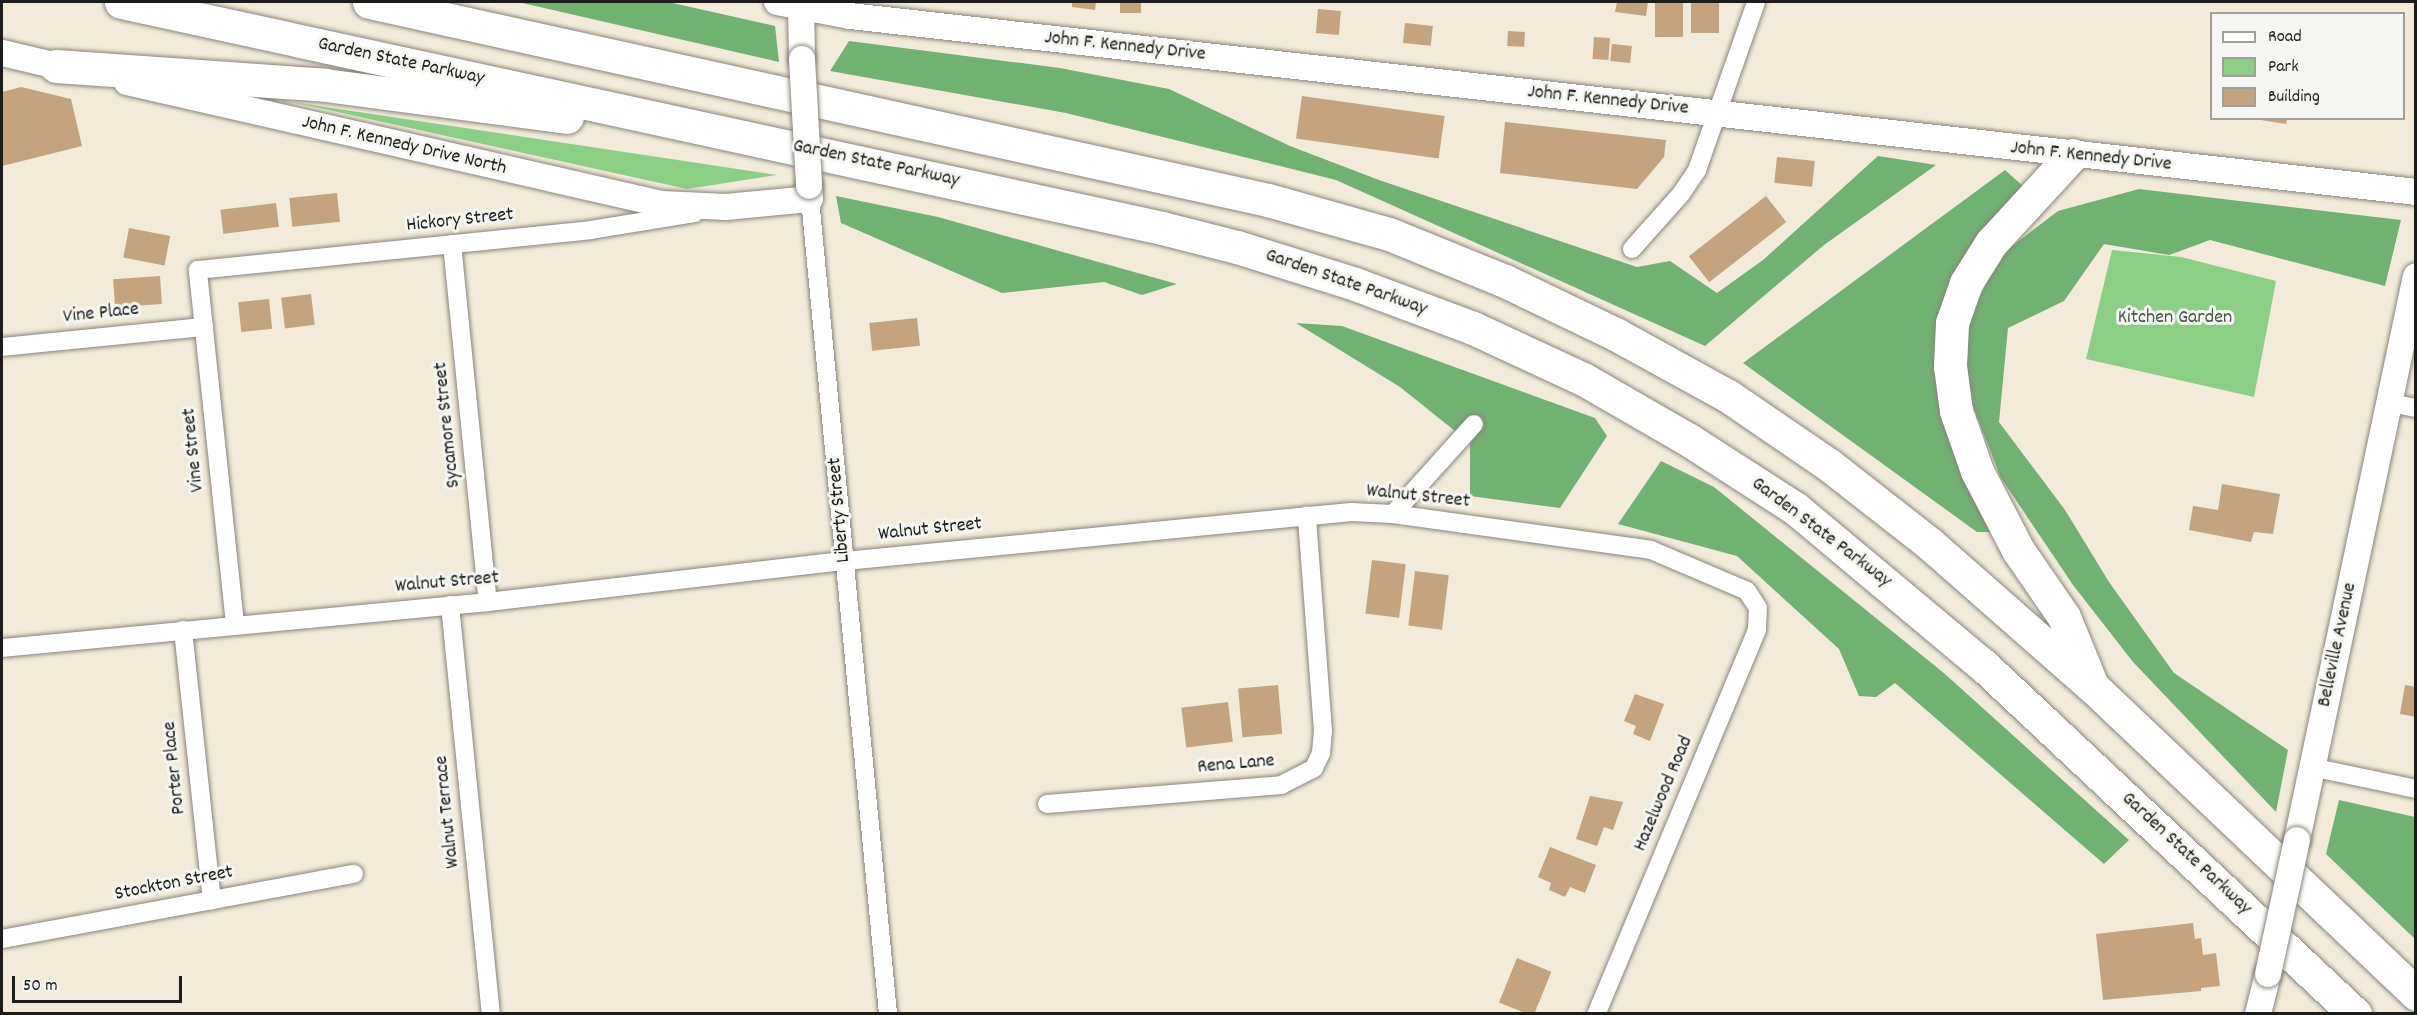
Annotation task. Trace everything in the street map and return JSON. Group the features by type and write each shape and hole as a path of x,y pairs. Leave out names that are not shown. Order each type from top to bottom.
{"highway":[{"name":"Garden State Parkway","path":"121,2 813,150 1238,246 1473,328 1585,380 1689,440 1796,509 1890,584 2075,748 2355,1014"},
{"path":"369,2 832,101 1268,200 1389,234 1505,281 1617,335 1728,396 1829,465 1930,544 2093,687 2415,994"},
{"path":"461,2 832,101"},
{"path":"56,66 326,85 813,150"},
{"path":"2072,155 1991,243 1966,284 1952,323 1950,366 1956,411 1977,471 2018,550 2064,617 2093,687"}],"main road":[{"name":"John F. Kennedy Drive","path":"789,4 850,15 2415,192"},
{"name":"Liberty Street","path":"789,4 802,59 810,192"},
{"name":"John F. Kennedy Drive North","path":"2,53 642,201 683,207 726,207 810,192"},
{"name":"Belleville Avenue","path":"2258,1014 2390,403 2415,276"}],"street":[{"path":"1632,249 1681,194 1698,170 1756,2"},
{"name":"Liberty Street","path":"810,192 888,1014"},
{"name":"Hickory Street","path":"198,270 615,227 726,207"},
{"name":"Sycamore Street","path":"452,244 488,602"},
{"name":"Vine Street","path":"198,270 235,624"},
{"name":"Vine Place","path":"2,347 204,327"},
{"path":"2390,403 2415,408"},
{"path":"1393,514 1474,423"},
{"name":"Walnut Street","path":"2,648 235,624 488,602 845,561 1307,516 1393,514 1652,550 1747,591"},
{"name":"Rena Lane","path":"1047,804 1281,785 1314,768 1321,753 1323,731 1307,516"},
{"name":"Hazelwood Road","path":"1596,1014 1757,630 1758,608 1747,591"},
{"name":"Walnut Terrace","path":"450,605 491,1014"},
{"name":"Porter Place","path":"183,630 212,900"},
{"path":"2311,767 2415,789"},
{"name":"Stockton Street","path":"2,939 354,873"}],"green space":[{"path":"518,2 668,2 775,26 779,62"},
{"path":"849,41 1060,68 1169,89 1290,146 1379,180 1637,267 1670,261 1717,293 1763,260 1878,156 1936,165 1824,245 1705,346 1336,180 1066,113 830,71"},
{"path":"292,102 777,175 687,189"},
{"path":"2005,170 2024,187 1940,322 1996,532 1977,532 1743,363"},
{"path":"2139,189 2401,220 2385,286 2210,240 2169,255 2104,244 2064,301 2008,328 1999,422 2065,510 2109,582 2174,673 2288,750 2276,812 2133,662 2073,585 2001,478 1965,386 1970,318 1999,256 2058,211"},
{"path":"836,196 938,217 1177,284 1142,295 1104,282 1002,293 841,223"},
{"name":"Kitchen Garden","path":"2112,250 2181,257 2276,281 2254,397 2086,359"},
{"path":"1296,323 1342,326 1595,418 1607,436 1560,508 1470,496 1470,443 1400,387"},
{"path":"1661,461 1714,487 1945,674 2129,840 2104,864 1895,683 1876,697 1859,696 1839,649 1737,556 1618,524"},
{"path":"2339,800 2415,817 2415,939 2326,854"}],"building":[{"path":"1072,2 1096,2 1095,10 1072,7"},
{"path":"1120,2 1141,2 1141,13 1120,13"},
{"path":"1617,2 1648,2 1646,16 1615,12"},
{"path":"1655,2 1683,2 1683,37 1655,37"},
{"path":"1691,2 1719,2 1719,33 1691,33"},
{"path":"1318,9 1341,11 1339,35 1316,33"},
{"path":"1405,23 1433,26 1431,46 1403,43"},
{"path":"1508,31 1525,32 1524,47 1507,46"},
{"path":"1594,37 1610,38 1608,60 1592,59"},
{"path":"1612,44 1632,46 1630,63 1610,61"},
{"path":"21,87 71,99 82,146 2,166 2,92"},
{"path":"1302,96 1445,116 1439,159 1296,139"},
{"path":"2261,120 2287,120 2286,124"},
{"path":"1505,122 1666,140 1664,157 1637,189 1500,173"},
{"path":"1777,157 1815,161 1812,187 1774,183"},
{"path":"337,193 340,222 292,227 289,198"},
{"path":"1766,196 1786,222 1709,282 1689,256"},
{"path":"276,203 279,227 223,234 220,210"},
{"path":"129,228 170,236 165,265 123,257"},
{"path":"160,276 162,304 115,307 113,279"},
{"path":"311,294 315,325 285,328 281,298"},
{"path":"269,299 272,329 241,332 238,302"},
{"path":"917,318 920,346 872,351 869,323"},
{"path":"2222,484 2280,494 2273,534 2254,532 2251,542 2189,530 2193,506 2218,510"},
{"path":"1372,560 1406,564 1399,618 1365,614"},
{"path":"1415,571 1449,575 1442,630 1408,626"},
{"path":"1278,685 1282,734 1242,737 1238,688"},
{"path":"2405,685 2416,687 2416,717 2400,714"},
{"path":"1635,694 1664,704 1650,741 1633,734 1636,726 1624,721"},
{"path":"1228,702 1233,742 1186,747 1181,708"},
{"path":"1590,796 1623,802 1613,830 1604,827 1597,846 1576,839"},
{"path":"1550,847 1596,865 1585,893 1570,887 1565,897 1549,890 1551,883 1538,877"},
{"path":"2193,923 2195,939 2201,938 2203,955 2216,953 2220,986 2201,988 2201,991 2103,1000 2096,934"},
{"path":"1517,958 1551,972 1534,1014 1527,1014 1499,1003"}]}
